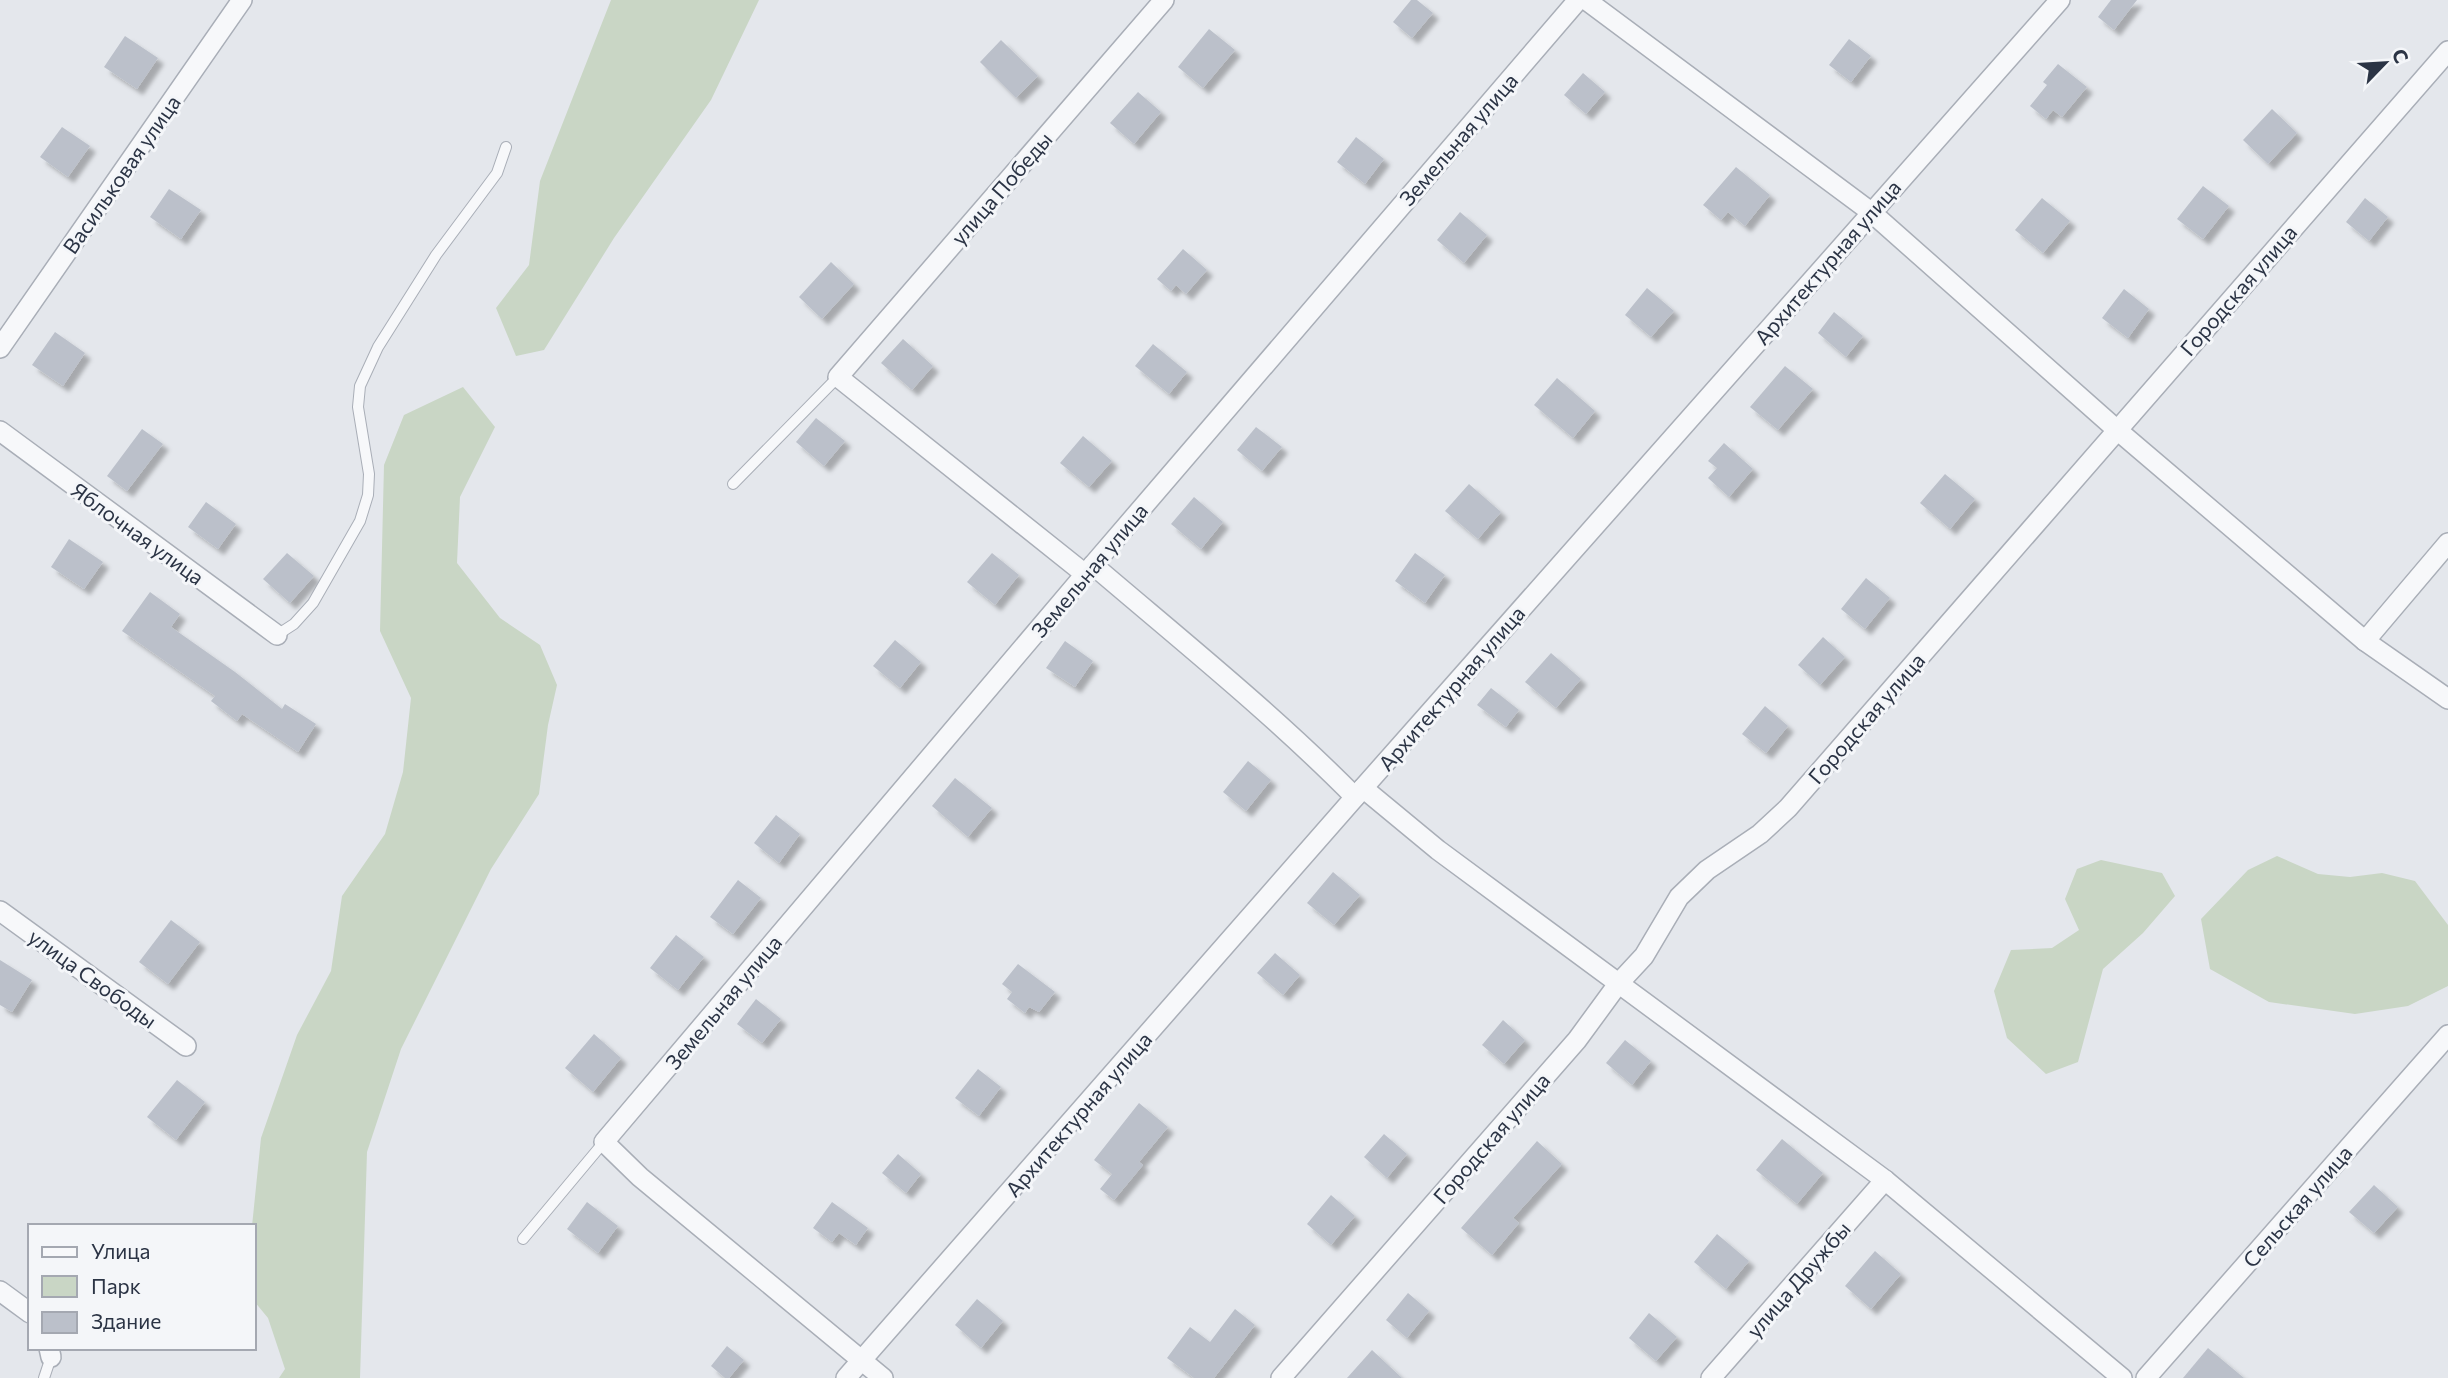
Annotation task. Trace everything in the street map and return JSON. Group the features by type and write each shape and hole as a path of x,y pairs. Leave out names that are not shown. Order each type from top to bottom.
{"street":[{"name":"Васильковая улица","path":"0,348 242,0"},
{"name":"улица Победы","path":"838,377 1164,0"},
{"name":"Земельная улица","path":"604,1142 1089,570 1578,0"},
{"path":"1586,0 1871,212 2116,429 2365,642 2448,699"},
{"name":"Архитектурная улица","path":"846,1378 2060,0"},
{"name":"Городская улица","path":"1281,1378 1577,1040 1618,984 1644,956 1679,897 1707,870 1760,834 1788,808 2448,51"},
{"path":"838,377 1256,702 1359,793 1885,1180 2122,1378"},
{"name":"Яблочная улица","path":"0,431 277,635"},
{"path":"2365,642 2448,544"},
{"name":"улица Свободы","path":"0,911 186,1046"},
{"name":"Сельская улица","path":"2146,1378 2448,1035"},
{"path":"604,1142 640,1177 883,1378"},
{"name":"улица Дружбы","path":"1711,1378 1885,1180"},
{"path":"0,1291 28,1312"}],"lane":[{"path":"277,635 294,624 313,603 360,521 368,495 369,474 358,407 360,386 378,347 436,255 497,173 506,147"},
{"path":"733,484 838,377"},
{"path":"523,1239 604,1142"},
{"path":"44,1378 50,1353"}],"green space":[{"path":"611,0 759,0 711,100 614,238 544,350 516,356 496,308 529,265 540,181"},
{"path":"463,387 495,427 460,497 457,563 500,618 540,645 557,685 548,725 539,794 491,869 401,1049 367,1152 360,1378 279,1378 285,1369 268,1318 256,1303 256,1224 252,1224 261,1138 297,1035 331,971 342,896 385,834 403,772 411,698 380,631 384,465 404,415"},
{"path":"2277,856 2318,874 2350,877 2382,873 2415,881 2448,925 2448,986 2408,1006 2355,1014 2269,1002 2210,969 2201,919 2248,870"},
{"path":"2101,860 2162,873 2175,896 2143,933 2103,969 2078,1062 2046,1074 2007,1038 1994,991 2011,950 2052,948 2079,930 2065,899 2077,869"}],"building":[{"path":"1411,0 1417,0 1433,13 1412,38 1393,22"},
{"path":"2111,0 2137,0 2114,30 2098,17"},
{"path":"1209,29 1235,50 1203,88 1178,67"},
{"path":"125,36 158,58 137,89 104,67"},
{"path":"1849,39 1871,56 1851,82 1829,65"},
{"path":"1001,40 1038,76 1016,98 980,62"},
{"path":"2058,64 2087,87 2062,117 2053,110 2046,119 2030,106 2047,85 2043,82"},
{"path":"1583,73 1605,92 1586,114 1564,95"},
{"path":"1138,92 1161,112 1134,144 1110,123"},
{"path":"2272,109 2297,133 2268,164 2243,140"},
{"path":"62,127 90,146 68,177 40,157"},
{"path":"1356,137 1384,159 1365,184 1337,162"},
{"path":"1736,167 1770,195 1745,226 1728,212 1721,220 1703,205"},
{"path":"2203,186 2229,206 2203,239 2177,219"},
{"path":"169,189 201,210 181,239 150,217"},
{"path":"2042,198 2070,221 2043,253 2015,230"},
{"path":"2365,198 2388,217 2369,241 2346,222"},
{"path":"1460,212 1487,235 1464,263 1437,240"},
{"path":"1183,249 1207,270 1186,294 1176,285 1171,291 1157,279"},
{"path":"831,262 854,284 822,319 799,297"},
{"path":"1647,288 1674,311 1651,337 1625,315"},
{"path":"2124,289 2149,309 2128,338 2102,318"},
{"path":"1834,312 1863,336 1846,357 1818,333"},
{"path":"55,332 85,353 63,386 32,365"},
{"path":"903,339 933,366 912,390 881,363"},
{"path":"1153,344 1187,372 1169,394 1135,366"},
{"path":"1785,366 1813,389 1778,430 1750,407"},
{"path":"1557,378 1595,411 1573,438 1534,405"},
{"path":"816,418 845,441 824,466 796,442"},
{"path":"1256,427 1282,447 1262,471 1237,450"},
{"path":"142,429 163,444 127,491 107,476"},
{"path":"1083,436 1112,461 1089,487 1060,463"},
{"path":"1724,443 1753,469 1729,497 1708,478 1717,468 1708,461"},
{"path":"1945,474 1975,499 1950,529 1920,503"},
{"path":"1469,484 1501,512 1478,539 1445,511"},
{"path":"1194,497 1223,522 1201,549 1171,524"},
{"path":"206,502 236,524 218,549 188,527"},
{"path":"69,539 103,562 84,589 51,567"},
{"path":"287,553 314,576 290,603 263,579"},
{"path":"992,553 1019,575 995,605 967,582"},
{"path":"1415,553 1445,575 1425,603 1395,581"},
{"path":"1866,578 1890,598 1865,629 1841,609"},
{"path":"150,592 180,614 171,627 282,709 285,704 316,724 298,752 242,714 237,721 211,701 215,696 122,631"},
{"path":"1823,637 1845,657 1820,685 1798,665"},
{"path":"895,640 921,662 900,688 873,666"},
{"path":"1065,641 1093,661 1075,687 1046,668"},
{"path":"1551,653 1581,679 1556,708 1525,682"},
{"path":"1491,688 1519,710 1506,727 1477,705"},
{"path":"1765,706 1788,726 1766,753 1742,734"},
{"path":"1248,761 1271,780 1246,811 1223,792"},
{"path":"955,778 992,808 968,837 932,806"},
{"path":"776,815 800,834 779,863 754,843"},
{"path":"1333,872 1360,895 1334,925 1307,903"},
{"path":"738,880 761,898 733,934 710,917"},
{"path":"171,920 200,942 168,984 139,962"},
{"path":"676,935 704,957 678,990 650,968"},
{"path":"1275,953 1300,975 1283,995 1257,973"},
{"path":"0,960 32,980 12,1012 0,1005"},
{"path":"1018,964 1055,992 1039,1012 1029,1007 1025,1013 1007,999 1012,992 1002,984"},
{"path":"756,999 781,1019 762,1043 737,1024"},
{"path":"1503,1020 1525,1040 1504,1064 1482,1045"},
{"path":"594,1034 621,1058 593,1092 565,1068"},
{"path":"1625,1040 1651,1061 1632,1085 1606,1063"},
{"path":"978,1069 1001,1087 979,1116 955,1098"},
{"path":"177,1080 205,1102 176,1140 147,1117"},
{"path":"1139,1103 1168,1127 1139,1162 1143,1165 1114,1200 1100,1189 1112,1174 1094,1160"},
{"path":"1384,1134 1407,1154 1387,1178 1364,1157"},
{"path":"1782,1139 1823,1173 1797,1204 1756,1170"},
{"path":"1537,1141 1562,1164 1513,1218 1519,1223 1492,1255 1461,1228"},
{"path":"898,1154 921,1174 906,1193 882,1173"},
{"path":"2374,1185 2398,1207 2374,1233 2349,1212"},
{"path":"1331,1195 1355,1216 1331,1245 1307,1224"},
{"path":"587,1202 618,1226 598,1253 567,1229"},
{"path":"832,1202 868,1228 856,1245 839,1233 832,1242 813,1228"},
{"path":"1717,1234 1749,1261 1726,1289 1694,1262"},
{"path":"1875,1251 1901,1274 1871,1309 1845,1286"},
{"path":"1408,1293 1429,1311 1407,1338 1386,1320"},
{"path":"977,1299 1003,1321 981,1348 955,1325"},
{"path":"1235,1309 1255,1325 1214,1378 1194,1378 1167,1358 1190,1327 1210,1342"},
{"path":"1649,1313 1677,1337 1656,1361 1629,1338"},
{"path":"727,1346 744,1360 729,1378 725,1378 711,1366"},
{"path":"2208,1348 2244,1378 2183,1378"},
{"path":"1372,1350 1402,1378 1347,1378"}]}
